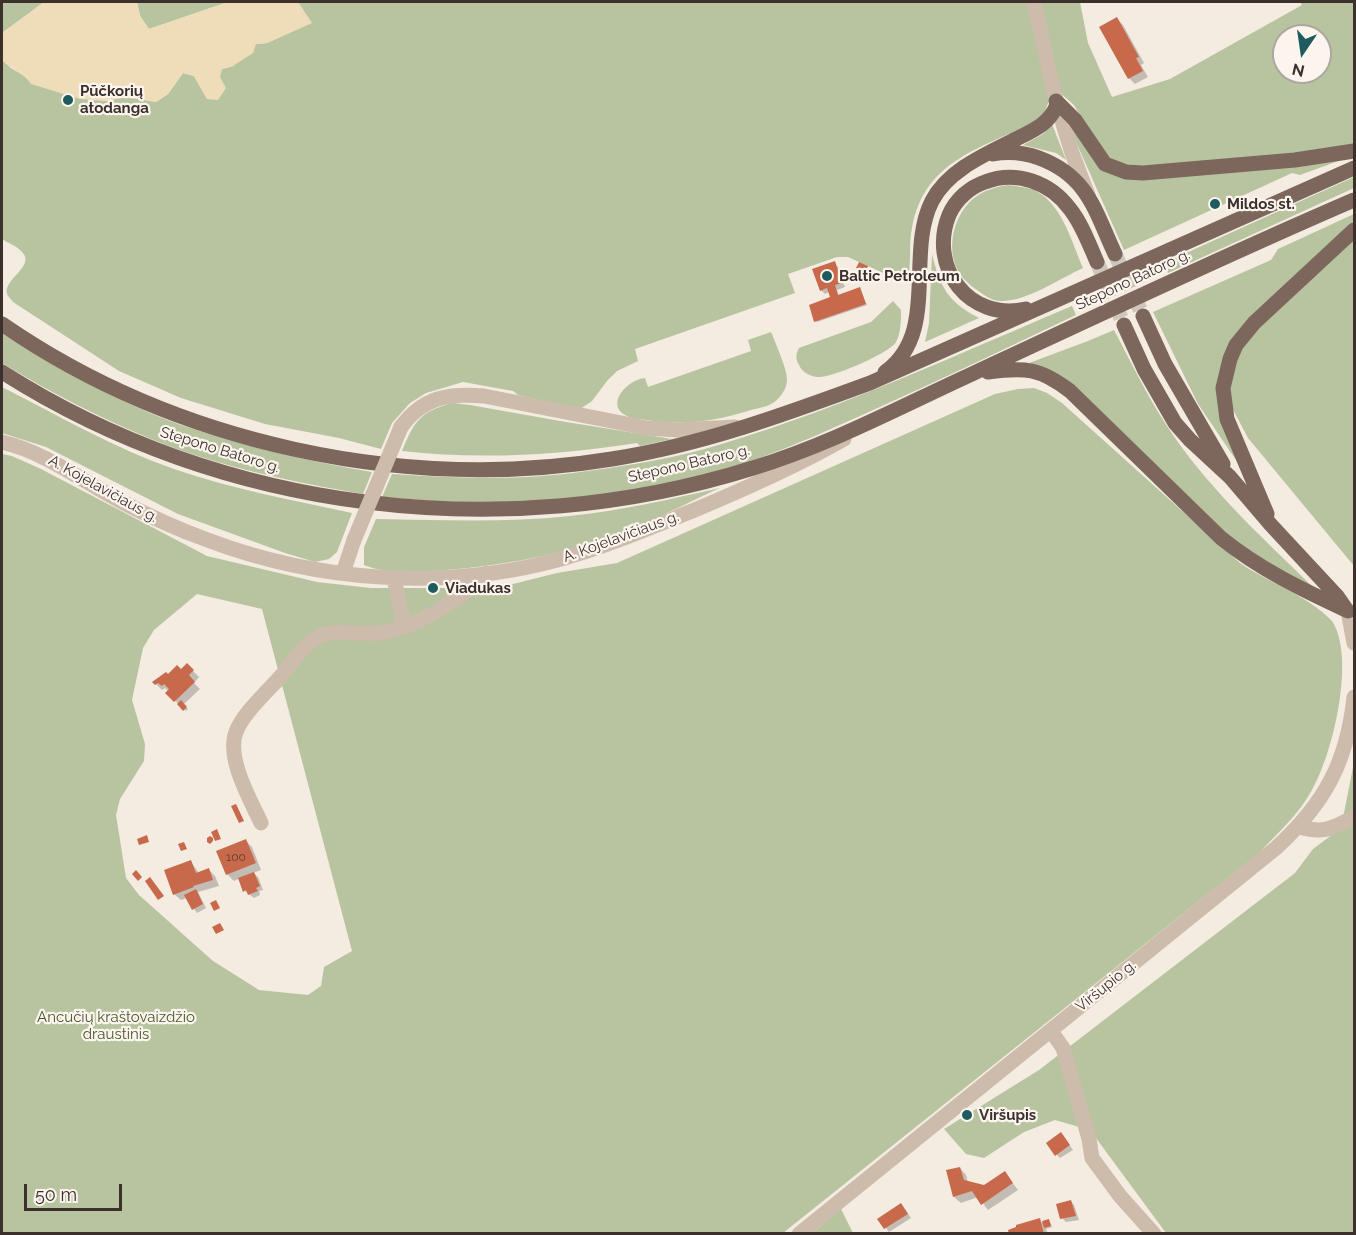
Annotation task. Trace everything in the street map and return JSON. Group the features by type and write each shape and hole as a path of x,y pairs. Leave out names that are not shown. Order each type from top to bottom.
{"main road":[{"path":"870,383 898,360 908,348 912,338 916,320 922,231 927,211 936,194 949,179 982,157 1038,128 1050,117 1056,103 1075,120 1105,164 1126,172 1143,173 1295,160 1354,151"},
{"path":"982,157 1002,153 1019,153 1044,160 1067,171 1090,198 1115,254"},
{"name":"Stepono Batoro g.","path":"2,324 56,357 122,392 168,412 259,441 366,461 463,470 520,469 612,459 660,450 750,426 870,383 1354,168"},
{"path":"1049,303 1018,310 998,310 977,303 963,294 952,280 945,259 944,236 949,214 961,196 978,184 999,177 1023,178 1042,184 1070,209 1097,262"},
{"name":"Stepono Batoro g.","path":"2,372 61,406 126,437 205,467 286,489 339,499 439,509 517,510 576,506 710,481 810,448 887,415 1256,242 1354,200"},
{"path":"1271,525 1227,419 1223,388 1225,374 1244,333 1354,230"},
{"path":"1143,316 1165,364 1230,477"},
{"path":"1125,325 1144,369 1175,423 1230,477 1351,614"},
{"path":"970,375 1016,368 1033,370 1055,380 1070,391 1240,554 1297,588 1351,614"}],"street":[{"path":"1034,2 1056,103 1090,198"},
{"path":"343,573 354,540 401,427 417,409 442,397 459,394 484,396 647,428 677,430 750,426"},
{"name":"A. Kojelavičiaus g.","path":"2,442 33,451 122,502 206,540 247,554 313,569 343,573 394,579 441,578 487,573 560,559 608,544 745,488 821,453 887,415"},
{"path":"261,823 236,765 234,739 241,722 306,646 325,634 381,633 404,626 428,615 473,586 487,573"},
{"path":"394,579 404,626"},
{"path":"1351,614 1354,643"},
{"name":"Viršupio g.","path":"799,1233 1051,1031 1299,827 1316,806 1340,761 1347,740 1354,697"},
{"path":"1299,827 1314,831 1328,830 1354,817"},
{"path":"1051,1031 1063,1048 1089,1139 1092,1158 1120,1196 1154,1233"}],"green space":[{"path":"2,2 44,2 2,33"},
{"path":"137,2 228,2 149,29 140,16"},
{"path":"298,2 1080,2 1088,43 1112,97 1170,79 1302,5 1300,2 1354,2 1354,145 1288,154 1138,167 1111,160 1100,151 1074,105 1059,92 1051,95 1045,111 1038,120 977,148 943,171 929,186 919,204 912,228 909,273 902,278 894,278 848,257 837,257 788,274 795,293 635,349 638,361 617,371 592,401 580,409 518,395 513,391 463,382 426,393 410,403 392,423 381,449 339,438 265,424 181,398 119,371 13,302 7,294 7,288 25,262 25,257 18,248 2,239 2,60 28,78 105,101 126,97 156,102 168,94 183,73 194,76 207,99 222,69 233,66 256,44 267,43 311,23"},
{"path":"1070,123 1101,167 1341,160 1300,175 1292,173 1124,250 1068,124"},
{"path":"1052,124 1066,160 1056,153 1023,145 1043,134"},
{"path":"1354,177 1354,188 1168,273 1164,263"},
{"path":"1008,185 1032,189 1051,203 1070,235 1083,268 1022,297 999,301 983,294 962,276 955,264 952,243 957,221 969,203 985,192"},
{"path":"1354,214 1354,224 1221,367 1238,463 1198,404 1153,312 1271,260 1278,249"},
{"path":"1354,237 1354,566 1248,438 1230,404 1229,390 1233,365 1247,339"},
{"path":"932,254 938,276 947,292 960,306 979,318 925,342 929,323"},
{"path":"893,301 901,310 901,318 898,338 891,347 859,364 824,377 811,376 800,367 796,358 799,348 871,322"},
{"path":"1072,306 1076,315 799,443 723,470 624,492 557,500 477,503 382,497 392,474 514,477 563,474 639,463 708,448 769,429 857,396"},
{"path":"1114,330 1158,412 1191,459 1242,517 1316,590 1241,547 1050,370 1029,363"},
{"path":"771,332 787,380 783,393 771,404 725,417 674,423 636,419 619,410 618,398 626,387 639,379 645,378 648,387 751,351 748,340"},
{"path":"2,333 88,384 157,416 228,440 323,463 372,472 363,494 284,479 206,459 116,424 2,363"},
{"path":"2,387 108,441 174,469 240,488 352,513 337,552 329,559 315,562 285,553 178,514 46,447 2,433"},
{"name":"Ancučių kraštovaizdžio draustinis","path":"1034,388 1062,403 1240,563 1300,596 1332,621 1339,637 1342,681 1334,730 1327,753 1320,774 1307,799 1259,853 783,1233 2,1233 2,454 41,469 207,556 317,582 371,588 446,588 513,584 557,573 617,563 995,394","holes":["197,594 262,609 352,951 324,967 321,986 308,995 259,990 213,961 139,895 126,878 116,815 120,799 144,761 145,744 132,700 143,648 154,630"]},
{"path":"452,403 672,439 640,446 637,443 578,451 520,455 431,454 402,451 410,432 425,414"},
{"path":"720,488 618,534 545,555 495,565 425,571 393,572 364,565 364,547 376,519 522,520 546,518 627,508"},
{"path":"1354,762 1354,1233 1166,1233 1090,1130 1055,1120 1024,1132 984,1158 966,1154 944,1129 1039,1070 1295,873 1313,849 1341,828"},
{"path":"841,1209 853,1233 811,1234"}],"sand":[{"path":"44,2 137,2 140,16 149,29 228,2 298,2 312,23 267,43 256,44 253,53 233,66 222,69 220,77 226,88 218,100 207,99 194,76 183,73 168,94 156,102 126,97 105,101 80,99 31,84 22,74 2,60 2,33"}],"building":[{"path":"1117,17 1139,57 1136,58 1143,71 1128,79 1099,27"},
{"path":"835,261 842,283 835,285 838,295 860,287 866,304 814,322 809,305 830,297 827,288 820,291 812,269"},
{"path":"859,262 868,266 865,272 856,268"},
{"path":"187,663 194,670 189,675 195,682 174,702 165,693 169,689 164,684 155,685 152,682 166,672 168,674 177,665 181,669"},
{"path":"181,700 187,707 183,711 177,704"},
{"path":"236,804 244,821 239,823 231,806"},
{"path":"217,829 221,839 215,841 211,832"},
{"path":"147,835 149,842 139,845 137,839"},
{"path":"210,836 213,841 210,844 207,838"},
{"path":"246,839 256,863 226,875 216,851"},
{"path":"184,842 187,849 181,851 178,844"},
{"path":"191,860 196,873 209,868 213,880 173,895 164,870"},
{"path":"136,870 142,877 138,881 132,874"},
{"path":"254,872 260,886 256,888 258,891 248,895 246,890 243,892 238,878"},
{"path":"150,877 164,896 158,900 145,881"},
{"path":"196,889 203,904 192,910 184,895"},
{"path":"216,900 220,908 214,911 210,903"},
{"path":"220,923 224,930 216,934 212,927"},
{"path":"1061,1132 1070,1145 1055,1156 1046,1143"},
{"path":"960,1167 964,1180 984,1185 1005,1171 1013,1183 981,1205 972,1191 953,1197 946,1170"},
{"path":"1071,1200 1076,1216 1060,1219 1056,1204"},
{"path":"901,1203 908,1214 884,1229 877,1219"},
{"path":"1040,1218 1044,1234 1009,1234 1008,1230 1016,1225"},
{"path":"1049,1219 1051,1226 1044,1228 1042,1221"}],"tunnel":[{"path":"1115,254 1143,316"},
{"path":"1097,262 1124,325"}],"place":[{"name":"Pūčkorių atodanga","path":"68,100"},
{"name":"Mildos st.","path":"1215,204"},
{"name":"Baltic Petroleum","path":"827,276"},
{"name":"Viadukas","path":"433,588"},
{"name":"Viršupis","path":"967,1115"}]}
